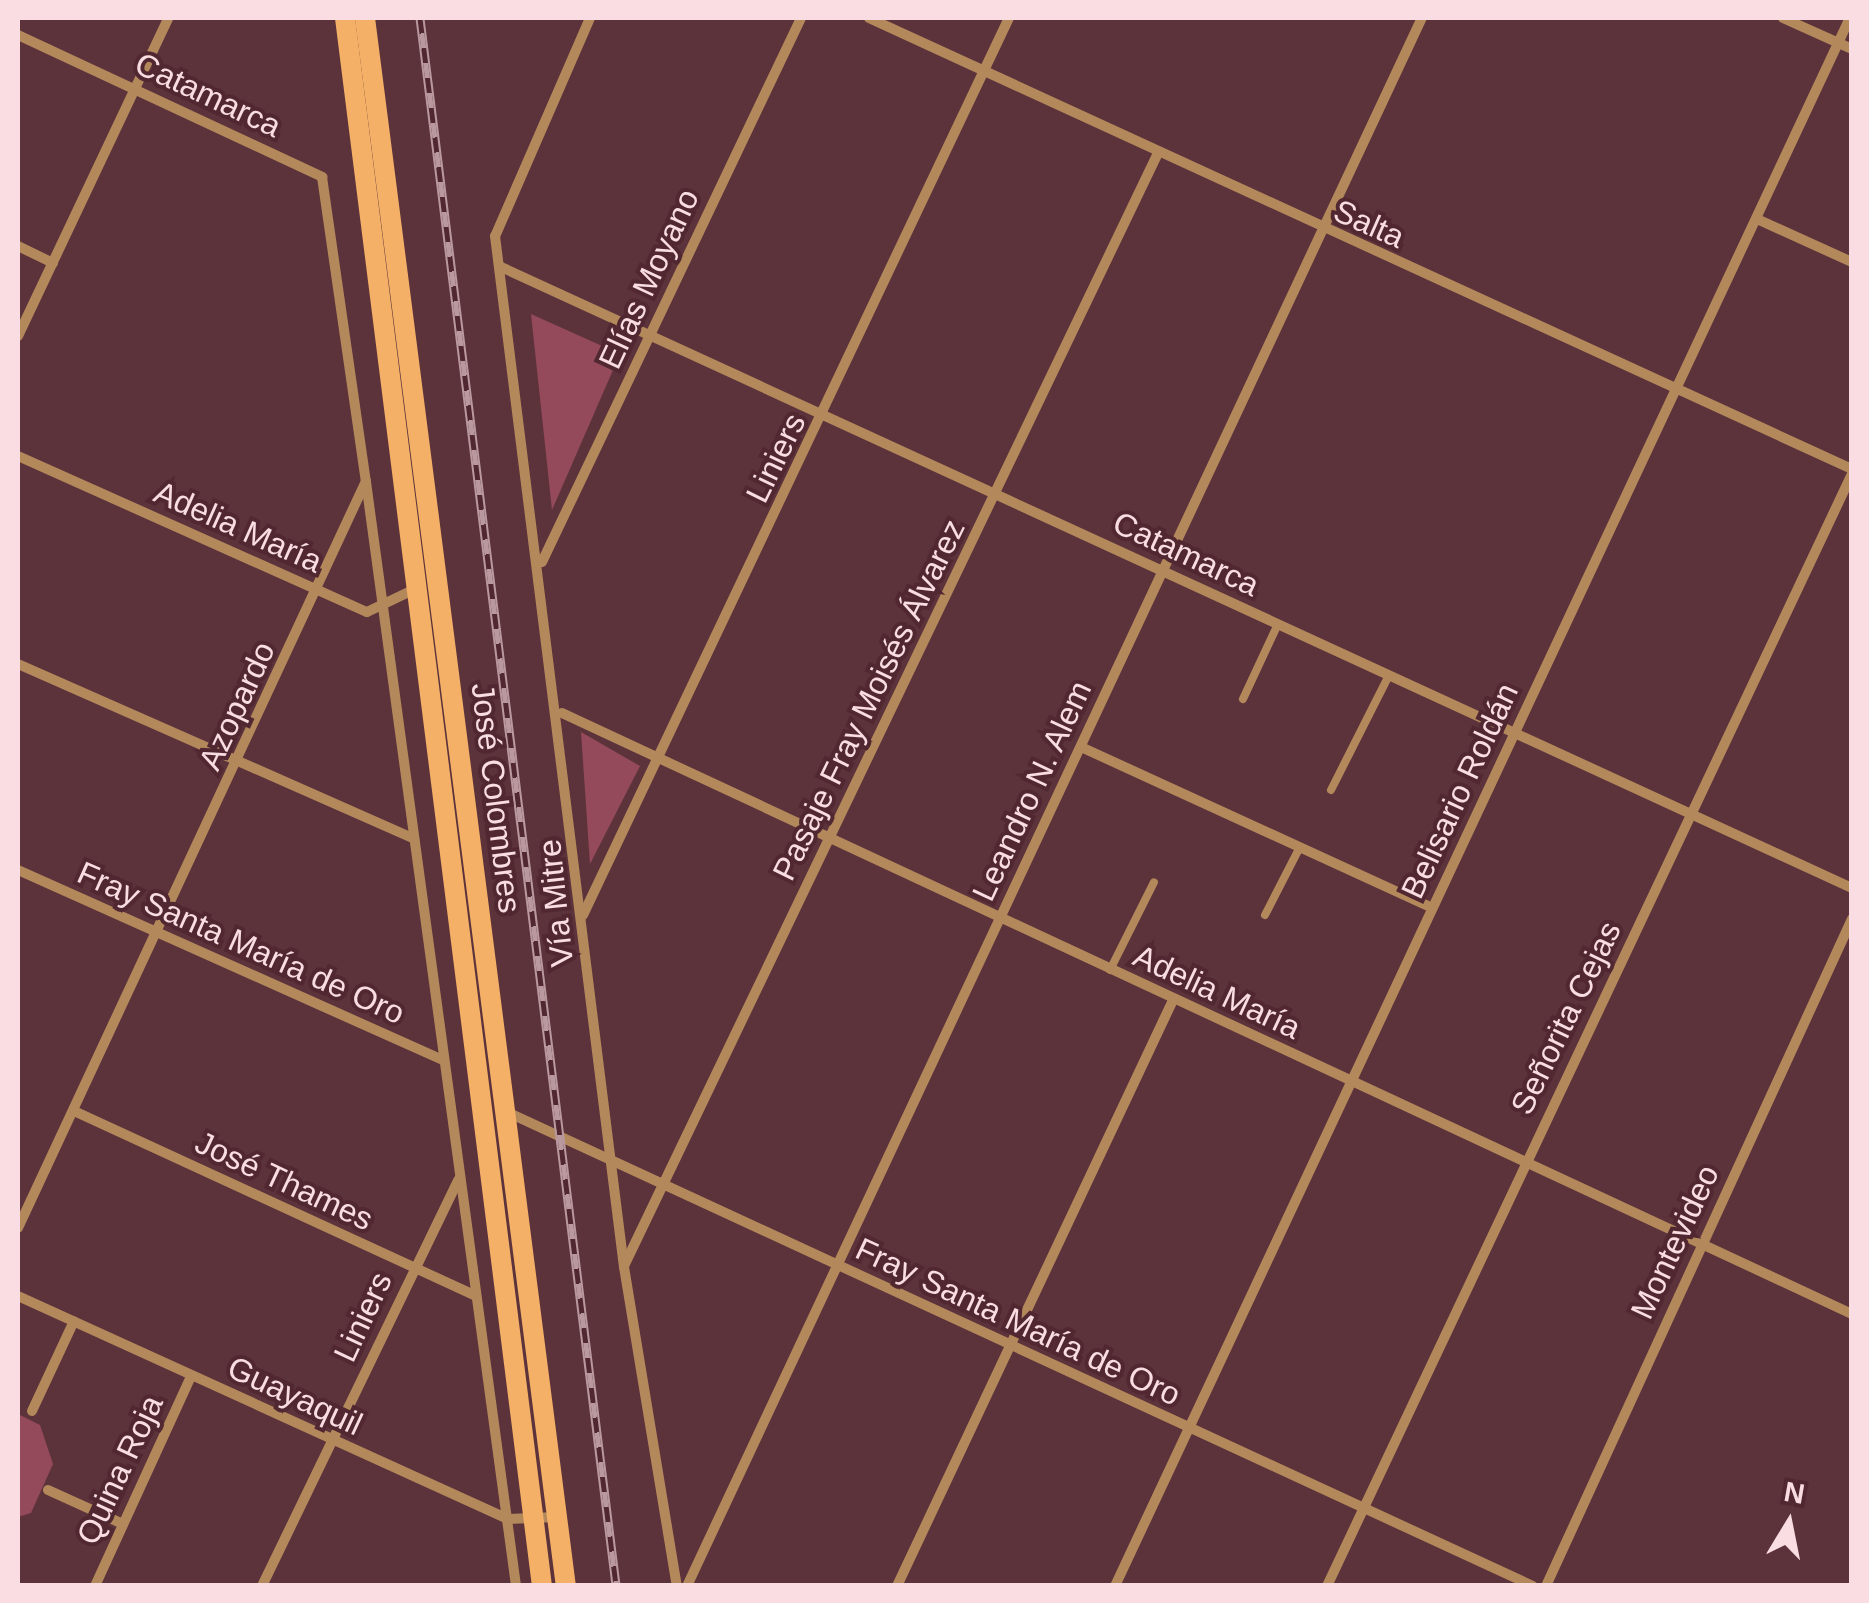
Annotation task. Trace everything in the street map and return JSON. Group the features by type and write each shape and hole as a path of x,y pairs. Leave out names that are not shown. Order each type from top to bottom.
{"main road":[{"name":"José Colombres","path":"345,18 542,1586"},
{"name":"José Colombres","path":"365,18 566,1586"}],"street":[{"path":"18,336 168,18"},
{"name":"Vía Mitre","path":"590,18 497,214 499,266 562,713 581,918 624,1267 678,1586"},
{"name":"Elías Moyano","path":"542,562 801,18"},
{"name":"Salta","path":"869,18 1158,155 1678,389 1852,472"},
{"name":"Liniers","path":"581,918 825,415 1010,18"},
{"name":"Leandro N. Alem","path":"687,1586 1422,18"},
{"path":"1783,18 1852,49"},
{"name":"Belisario Roldán","path":"1116,1586 1850,18"},
{"name":"Catamarca","path":"18,34 322,176 366,480"},
{"name":"Pasaje Fray Moisés Álvarez","path":"624,1267 1158,155"},
{"path":"1757,219 1852,262"},
{"path":"18,246 53,263"},
{"name":"Catamarca","path":"499,266 1852,888"},
{"name":"Adelia María","path":"18,456 367,612 386,608"},
{"name":"Señorita Cejas","path":"1327,1586 1852,472"},
{"path":"366,480 516,1586"},
{"name":"Azopardo","path":"18,1228 161,935 366,480"},
{"path":"386,608 416,588 438,585"},
{"path":"18,664 414,839"},
{"name":"Adelia María","path":"562,713 1852,1314"},
{"path":"1080,747 1432,908"},
{"name":"Fray Santa María de Oro","path":"18,870 444,1060"},
{"name":"Montevideo","path":"1546,1586 1852,919"},
{"path":"898,1586 1173,1000"},
{"name":"Fray Santa María de Oro","path":"482,1106 505,1111 613,1159 837,1268 1533,1586"},
{"name":"José Thames","path":"74,1110 474,1295"},
{"name":"Liniers","path":"262,1586 459,1179"},
{"name":"Guayaquil","path":"18,1296 508,1518 557,1517"},
{"path":"32,1410 74,1322"},
{"name":"Quina Roja","path":"95,1586 191,1376"},
{"path":"48,1490 123,1524"}],"lane":[{"path":"1243,699 1278,624"},
{"path":"1332,790 1388,674"},
{"path":"1265,914 1300,848"},
{"path":"1110,970 1154,882"}],"shaded area":[{"path":"531,314 620,354 552,510"},
{"path":"581,732 640,766 590,864"},
{"path":"18,1414 40,1425 53,1464 31,1513 18,1517"}],"railway":[{"path":"420,18 616,1586"}]}
